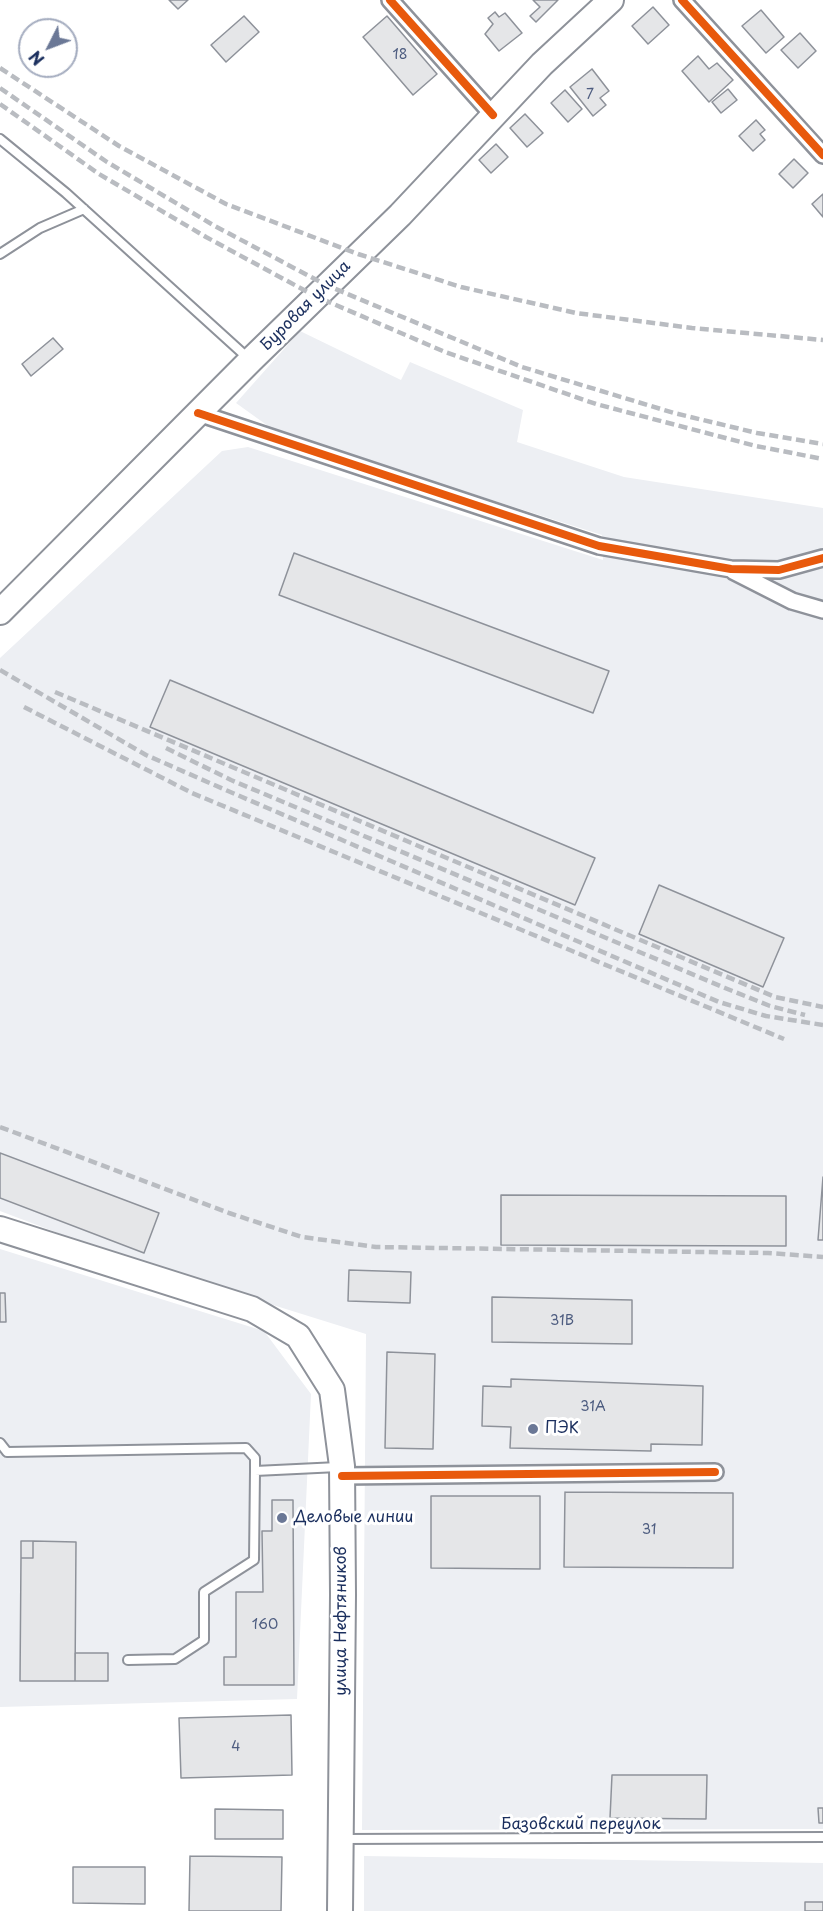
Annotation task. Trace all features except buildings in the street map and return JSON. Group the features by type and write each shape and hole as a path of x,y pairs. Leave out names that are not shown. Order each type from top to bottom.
{"main road":[{"name":"Буровая улица","path":"0,612 250,360 400,215 542,64 611,0"},
{"name":"улица Нефтяников","path":"0,1229 252,1309 298,1336 332,1390 342,1471 344,1595 339,1839 340,1911"}],"street":[{"path":"390,0 493,115"},
{"path":"682,0 823,155"},
{"path":"198,413 599,546 730,569 779,570 823,558"},
{"path":"730,569 792,601 823,610"},
{"path":"342,1471 715,1472"}],"lane":[{"path":"0,139 84,210 250,360"},
{"path":"0,254 40,228 84,210"},
{"path":"0,1443 7,1452 246,1448 255,1458 255,1560 204,1592 204,1640 175,1659 128,1660"},
{"path":"255,1471 342,1471"},
{"name":"Базовский переулок","path":"339,1839 823,1837"}],"shaded area":[{"path":"300,331 401,380 410,362 523,410 517,442 624,477 823,508 823,1829 362,1830 366,1334 132,1261 0,1211 0,658 222,451 248,447 603,560 602,535 275,431 236,403"},
{"path":"0,1249 264,1331 311,1394 297,1699 0,1707"},
{"path":"364,1856 823,1863 823,1911 364,1911"}],"railway":[{"path":"0,68 119,146 226,204 358,254 461,287 576,313 692,328 823,340"},
{"path":"0,88 107,162 213,225 326,285 522,367 674,413 757,433 823,444"},
{"path":"0,104 99,174 206,237 315,296 445,352 596,404 756,446 823,459"},
{"path":"0,670 146,755 228,791 719,1002 766,1016 823,1025"},
{"path":"55,692 775,997 823,1007"},
{"path":"24,707 192,793 784,1039"},
{"path":"166,748 231,780 725,988 770,1006 805,1015"},
{"path":"0,1127 229,1213 302,1237 376,1247 768,1253 823,1257"}],"cycle path":[{"path":"390,0 493,115"},
{"path":"682,0 823,155"},
{"path":"198,413 599,546 731,569 779,570 823,558"},
{"path":"342,1476 715,1472"}],"place":[{"name":"ПЭК","path":"533,1429"},
{"name":"Деловые линии","path":"282,1518"}]}
